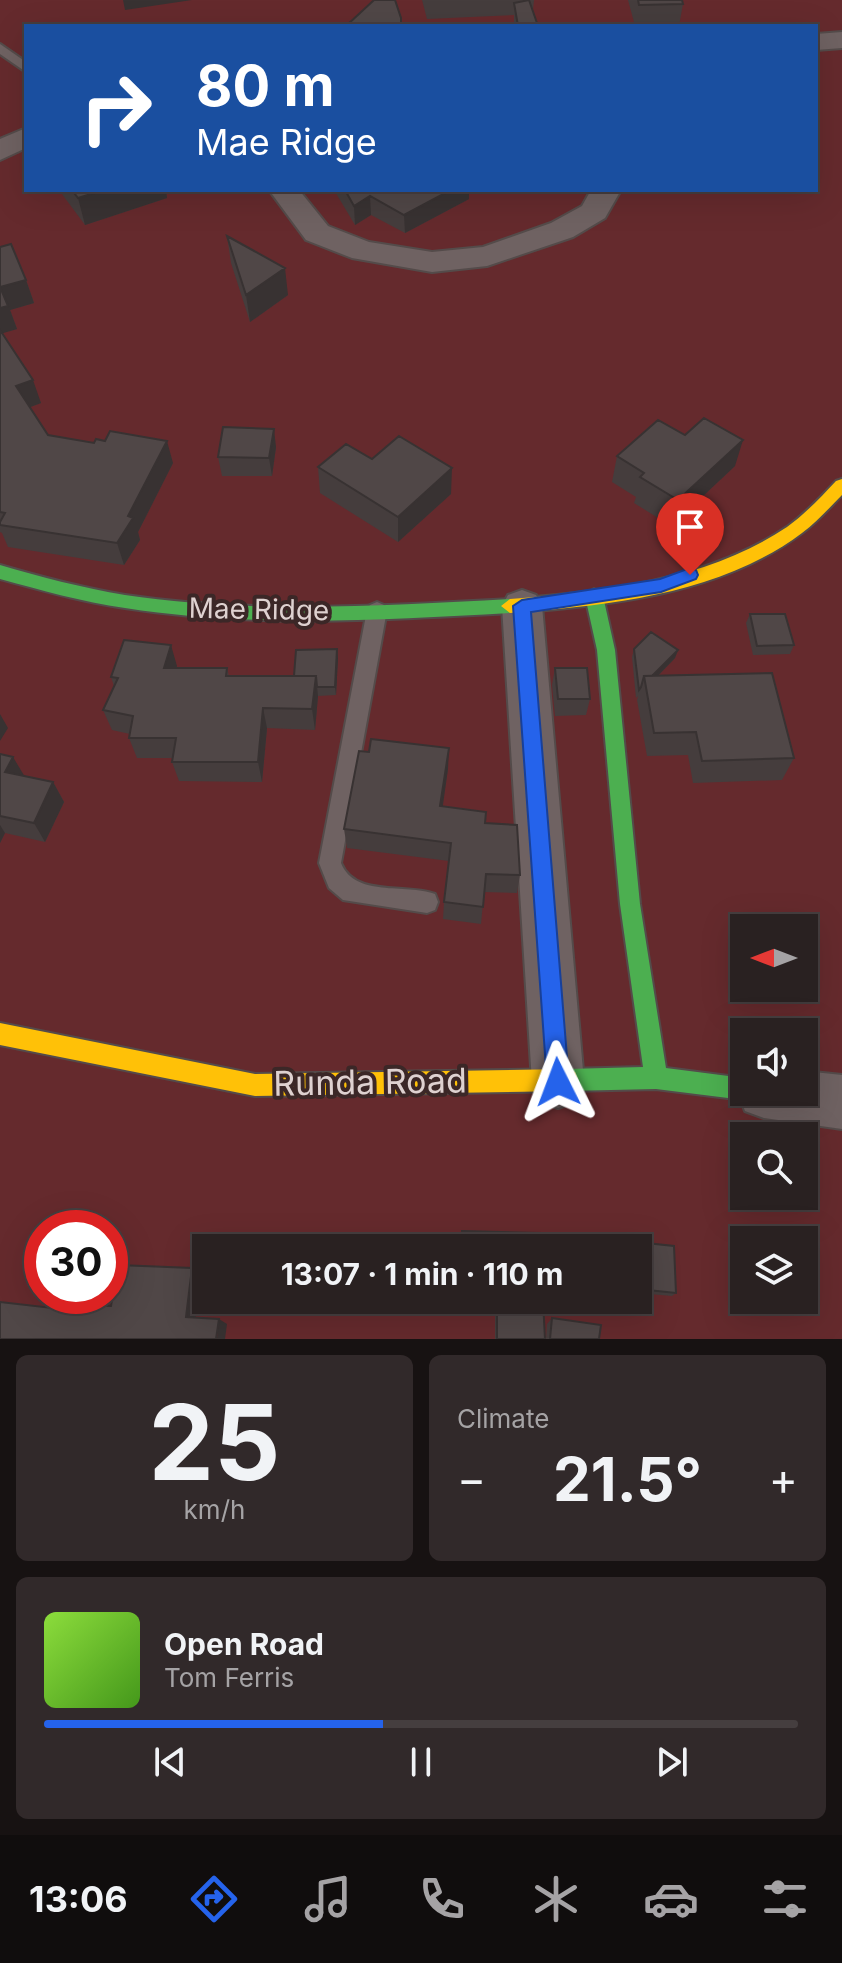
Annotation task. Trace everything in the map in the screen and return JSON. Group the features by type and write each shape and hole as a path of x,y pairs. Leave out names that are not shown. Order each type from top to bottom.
{"street":[{"path":"818,42 842,40"},
{"path":"0,151 24,138"},
{"path":"286,192 317,233 363,251 432,262 487,256 562,230 594,212 605,192"},
{"name":"Mae Ridge","path":"0,572 31,584 98,600 239,614 522,606 661,585 776,542 813,514 842,485"},
{"path":"594,596 606,650 630,904 656,1078"},
{"path":"522,606 558,1082"},
{"name":"Runda Road","path":"0,1034 255,1085 656,1078 730,1087"},
{"path":"818,1099 842,1102"}],"lane":[{"path":"0,48 24,66"},
{"path":"377,610 330,863 337,881 351,893 427,902"}],"shaded area":[{"path":"0,0 842,0 842,1339 0,1339"}],"building":[{"path":"374,0 395,0 401,18 401,24 348,24"},
{"path":"529,0 537,24 518,24 514,3"},
{"path":"638,0 682,0 683,4 639,5"},
{"path":"74,192 98,192 78,198"},
{"path":"346,192 447,192 404,215 370,196 354,206"},
{"path":"227,236 285,268 246,295"},
{"path":"11,244 26,280 0,287 0,247"},
{"path":"0,287 8,306 0,308"},
{"path":"0,330 33,380 16,386 48,435 94,443 96,439 105,441 110,431 167,441 128,516 133,518 117,543 0,525 5,513 0,512"},
{"path":"704,418 743,440 678,500 640,477 644,473 617,456 658,420 685,435"},
{"path":"223,427 274,429 269,458 218,457"},
{"path":"399,436 452,468 398,517 318,467 346,444 372,459"},
{"path":"750,614 785,614 794,645 757,646"},
{"path":"651,632 678,650 652,676 644,676 639,690 634,649"},
{"path":"124,640 171,645 164,668 227,668 226,676 316,676 312,709 263,708 258,762 172,762 176,738 129,738 133,716 103,710 118,678 111,677"},
{"path":"337,649 335,687 317,687 316,676 294,676 296,650"},
{"path":"555,668 587,668 590,699 558,699"},
{"path":"772,673 794,758 702,761 696,732 654,733 644,676"},
{"path":"371,739 449,748 440,806 486,812 485,823 517,825 520,875 486,874 483,907 444,902 451,843 344,829 359,751 369,752"},
{"path":"0,754 13,757 5,772 53,782 34,823 0,816"},
{"path":"462,1231 541,1233 541,1234 462,1234"},
{"path":"652,1244 674,1246 676,1293 652,1290"},
{"path":"128,1265 192,1268 186,1317 219,1319 216,1339 0,1339 0,1302 24,1305 24,1314 128,1314"},
{"path":"497,1314 544,1314 545,1339 497,1339"},
{"path":"552,1318 601,1325 599,1339 550,1339"}],"traffic: fast":[{"path":"0,572 62,589 188,609 317,613 510,606"},
{"path":"594,596 606,650 630,904 656,1078"},
{"path":"567,1080 656,1078 730,1087"}],"traffic: slow":[{"path":"510,606 619,594 694,577 730,564 793,531 842,485"},
{"path":"0,1034 255,1085 567,1080"}],"route":[{"path":"558,1082 522,606 661,585 690,575"}]}
